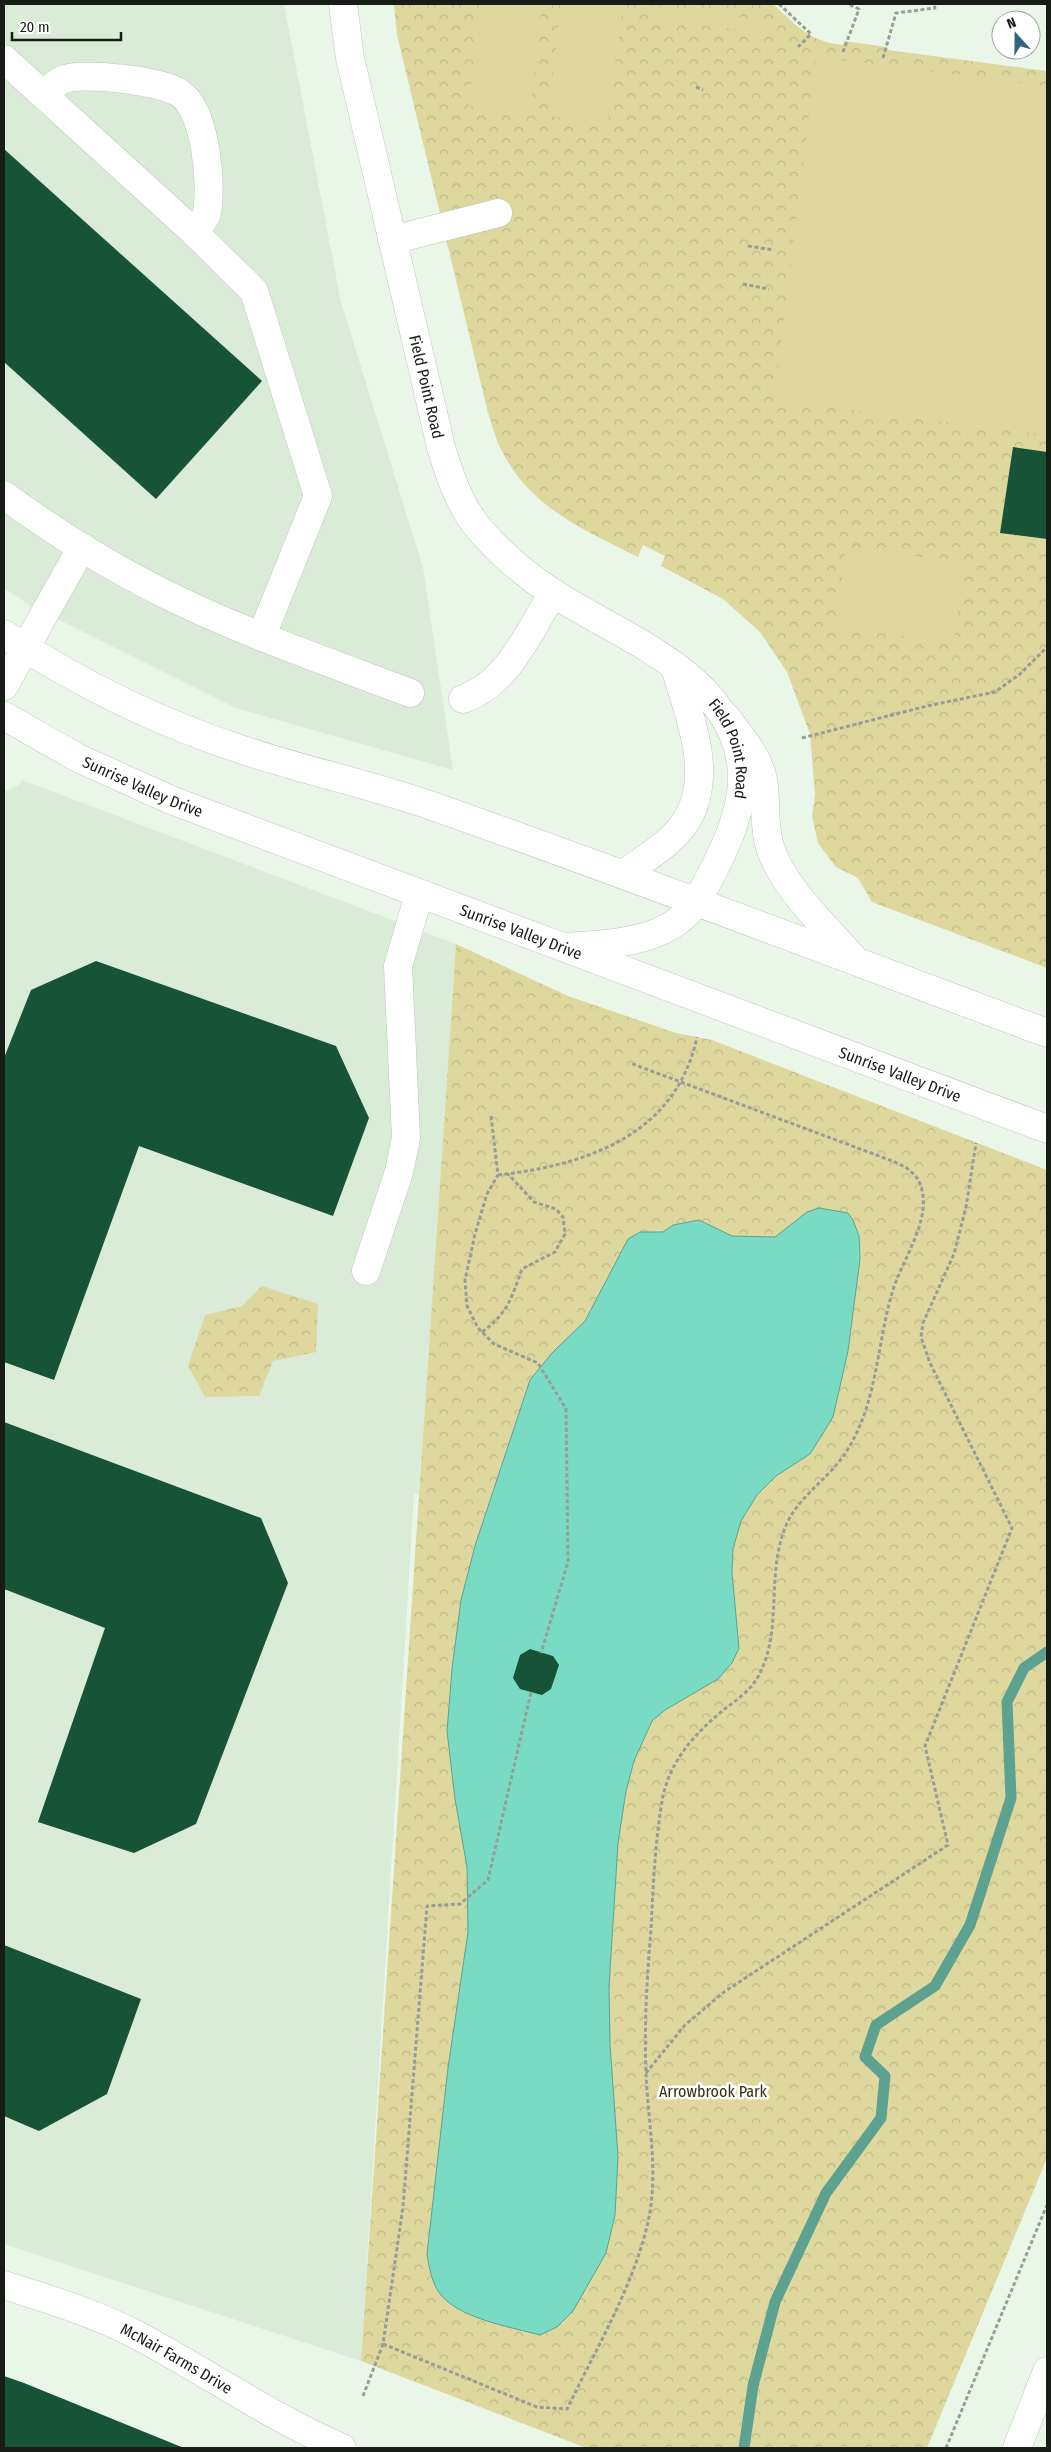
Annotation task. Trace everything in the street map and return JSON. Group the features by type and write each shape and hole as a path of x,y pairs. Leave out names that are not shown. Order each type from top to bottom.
{"main road":[{"name":"Field Point Road","path":"343,4 350,58 392,240 441,446 457,494 480,530 522,570 553,593 675,667 705,692 726,717 739,756 742,775 730,834 689,914 662,932 609,944 559,947"},
{"path":"4,59 194,232 254,291 318,496 262,636"},
{"path":"44,94 62,80 77,77 146,82 169,88 181,94 190,102 200,123 208,184 207,215 194,232"},
{"path":"392,240 498,213"},
{"path":"4,495 37,519 82,547 163,593 262,636 410,694"},
{"path":"4,686 14,641 82,547"},
{"path":"463,699 476,694 499,677 553,593"},
{"path":"14,641 116,696 208,738 247,752 426,804 625,873 858,963 1047,1033"},
{"name":"Field Point Road","path":"625,873 679,829 688,819 697,793 699,780 696,747 675,667"},
{"name":"Sunrise Valley Drive","path":"4,716 78,758 132,784 419,895 1047,1129"},
{"path":"726,717 743,740 760,771 764,784 765,815 770,848 781,870 808,905 858,963"},
{"path":"366,1271 399,1172 406,1138 398,966 419,895"},
{"name":"McNair Farms Drive","path":"4,2285 92,2314 134,2334 303,2440 342,2448"},
{"path":"1017,2448 1047,2371"}],"path":[{"path":"779,4 811,34 798,47"},
{"path":"843,52 859,9 848,4"},
{"path":"882,58 896,13 935,8 934,4"},
{"path":"696,87 703,90"},
{"path":"748,246 774,250"},
{"path":"743,284 769,289"},
{"path":"802,738 927,706 995,692 1020,674 1047,647"},
{"path":"498,1175 539,1169 589,1155 622,1141 651,1121 681,1081 693,1054 697,1037"},
{"path":"383,2344 537,2407 567,2409 627,2283 640,2252 648,2220 653,2164 646,2073 647,1993 656,1852 668,1776 679,1756 693,1739 710,1721 745,1693 759,1676 771,1639 777,1551 786,1526 798,1504 846,1452 859,1429 875,1375 892,1292 920,1222 923,1208 923,1191 917,1178 910,1169 903,1165 630,1063"},
{"path":"491,1116 498,1175 487,1194 475,1234 465,1280 467,1306 482,1332 494,1344 538,1363 566,1410 568,1562 541,1653"},
{"path":"646,2073 685,2025 724,1992 948,1845 925,1746 1012,1528 930,1363 921,1337 923,1323 954,1254 966,1206 976,1143"},
{"path":"482,1332 498,1321 505,1311 522,1269 556,1252 565,1234 563,1217 556,1208 534,1202 507,1174"},
{"path":"362,2396 383,2344 403,2207 427,1906 460,1904 488,1880 531,1692"},
{"path":"946,2448 1047,2205"}],"shaded area":[{"path":"4,4 284,4 341,302 423,568 453,770 236,708 31,606 4,588"},
{"path":"22,780 456,944 419,1495 414,1494 361,2361 4,2244 4,792 19,785"}],"green space":[{"path":"394,4 773,4 804,31 831,43 843,45 844,41 887,47 888,50 1047,71 1047,968 872,902 858,878 836,867 818,843 812,816 815,795 810,734 787,672 760,632 723,599 661,566 665,556 643,545 638,557 599,538 544,503 515,472 496,439 488,413 397,35"},
{"path":"480,4 542,4 530,113 469,106"},
{"path":"561,4 623,4 608,123 548,116"},
{"path":"652,6 763,20 762,32 650,19"},
{"path":"816,57 1047,86 1047,435 774,400"},
{"path":"846,548 963,562 954,642 836,628"},
{"name":"Arrowbrook Park","path":"456,944 568,996 676,1033 712,1040 1047,1170 1047,2158 927,2448 586,2448 361,2361"},
{"path":"262,1286 318,1304 316,1352 273,1361 259,1396 205,1397 188,1366 205,1315 242,1306"}],"water":[{"path":"819,1208 848,1213 859,1236 860,1259 848,1351 833,1417 810,1454 776,1476 757,1495 741,1521 733,1549 732,1573 739,1648 732,1663 718,1679 665,1710 652,1721 634,1761 626,1791 618,1843 609,1986 610,2044 618,2157 615,2215 606,2253 573,2311 557,2327 540,2335 499,2325 470,2315 446,2300 438,2291 434,2282 427,2254 448,2068 468,1932 467,1867 455,1799 447,1731 452,1669 461,1600 475,1546 530,1380 552,1353 585,1321 628,1239 640,1232 663,1232 673,1225 699,1220 732,1236 775,1237 807,1212"}],"building":[{"path":"4,149 262,381 156,499 4,362"},
{"path":"1013,447 1047,452 1047,539 1000,533"},
{"path":"96,961 336,1046 369,1118 333,1216 139,1146 54,1380 4,1362 4,1058 31,990"},
{"path":"4,1422 261,1518 288,1583 196,1824 134,1853 38,1822 105,1628 4,1589"},
{"path":"530,1649 553,1656 559,1665 551,1689 542,1695 520,1689 513,1678 520,1655"},
{"path":"4,1945 141,1999 107,2094 39,2131 4,2116"},
{"path":"4,2376 24,2383 184,2448 4,2448"}],"waterway":[{"path":"744,2448 753,2386 775,2302 826,2193 881,2118 885,2076 865,2057 876,2025 935,1986 970,1925 1011,1798 1007,1702 1024,1668 1047,1652"}]}
